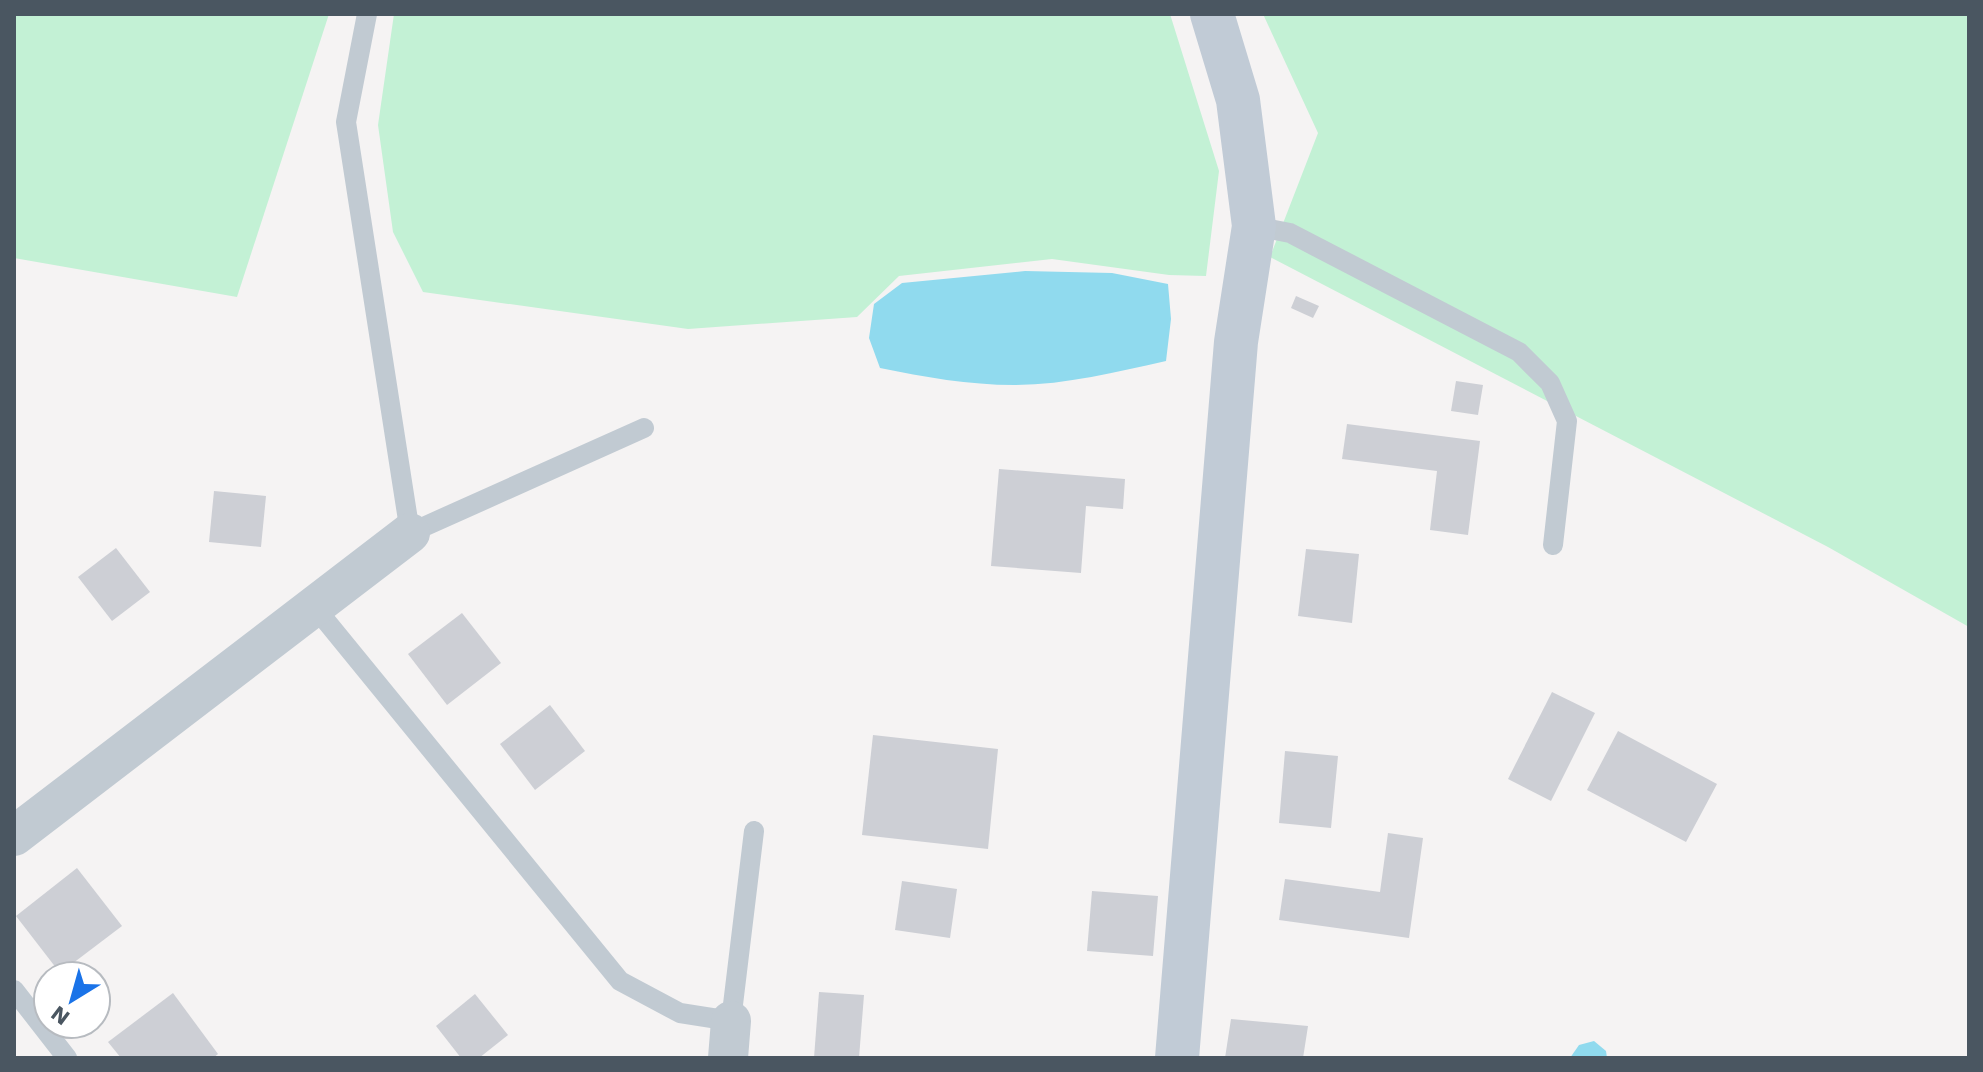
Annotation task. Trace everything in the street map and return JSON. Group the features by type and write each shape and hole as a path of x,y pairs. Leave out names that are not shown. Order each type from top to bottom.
{"street":[{"path":"1177,1058 1236,342 1254,226 1238,100 1212,14"},
{"path":"14,836 410,533"}],"lane":[{"path":"367,14 346,122 410,533 644,428"},
{"path":"1254,226 1290,233 1519,352 1550,383 1567,421 1553,545"},
{"path":"313,605 620,981 729,1040 754,831"},
{"path":"14,990 67,1058"}],"green space":[{"path":"14,14 329,14 237,297 14,258"},
{"path":"394,14 1170,14 1219,171 1206,276 1169,275 1052,259 899,276 857,317 688,329 423,292 393,232 378,125"},
{"path":"1263,14 1969,14 1969,627 1828,547 1270,257 1318,133"}],"water":[{"path":"1025,271 1112,273 1168,284 1171,319 1166,361 1071,380 1014,385 947,380 880,368 869,338 874,304 902,283"},
{"path":"1594,1041 1606,1051 1607,1058 1570,1058 1579,1045"}],"building":[{"path":"1296,296 1319,306 1313,318 1291,308"},
{"path":"1456,381 1483,385 1478,415 1451,411"},
{"path":"1347,424 1480,441 1468,535 1430,530 1437,471 1342,459"},
{"path":"999,469 1125,479 1123,509 1086,506 1081,573 991,566"},
{"path":"214,491 266,496 261,547 209,542"},
{"path":"116,548 150,592 112,621 78,577"},
{"path":"1306,549 1359,554 1352,623 1298,616"},
{"path":"462,613 501,663 447,705 408,654"},
{"path":"1552,692 1595,713 1551,801 1508,779"},
{"path":"550,705 585,751 535,790 500,744"},
{"path":"1618,731 1717,784 1686,842 1587,790"},
{"path":"873,735 998,749 988,849 862,835"},
{"path":"1285,751 1338,756 1331,828 1279,823"},
{"path":"1388,833 1423,838 1409,938 1279,920 1285,879 1380,892"},
{"path":"77,868 122,926 77,960 50,960 16,916"},
{"path":"902,881 957,889 950,938 895,930"},
{"path":"1092,891 1158,896 1153,956 1087,951"},
{"path":"819,992 864,995 859,1058 814,1058"},
{"path":"173,993 218,1054 213,1058 121,1058 108,1042"},
{"path":"475,994 508,1035 479,1058 461,1058 436,1026"},
{"path":"1231,1019 1308,1026 1303,1058 1225,1058"}]}
